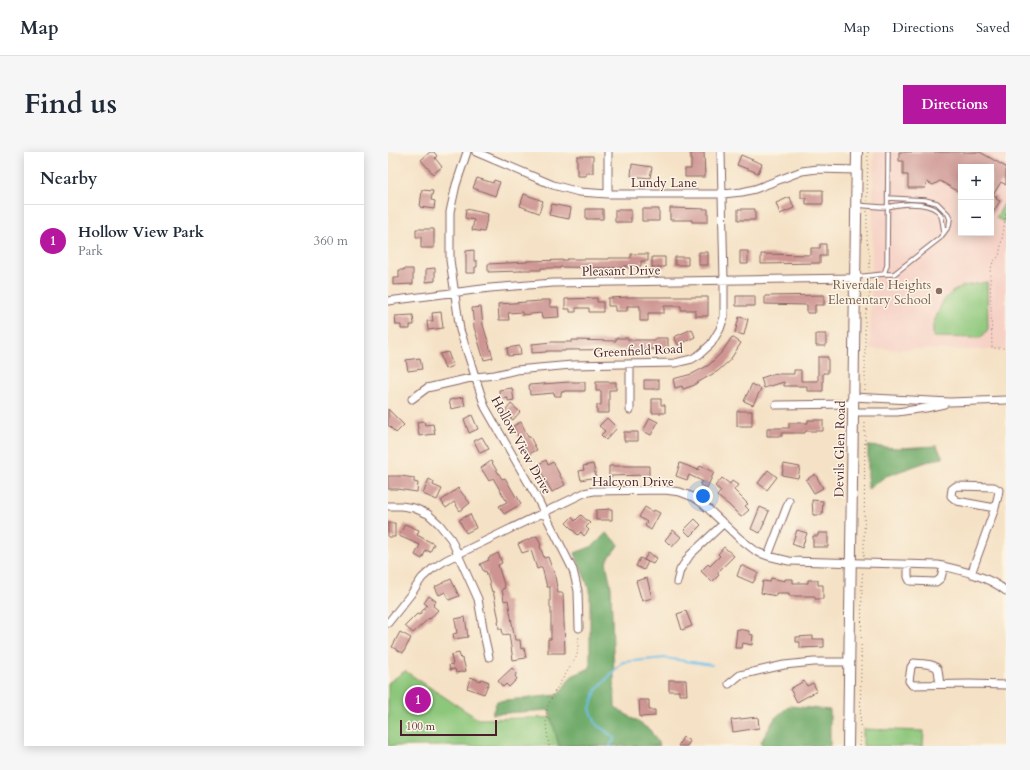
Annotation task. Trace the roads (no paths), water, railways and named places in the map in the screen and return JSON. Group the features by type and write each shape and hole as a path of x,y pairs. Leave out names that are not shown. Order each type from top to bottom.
{"main road":[{"name":"Devils Glen Road","path":"848,746 857,152"}],"street":[{"name":"Hollow View Drive","path":"468,152 456,185 450,212 450,260 460,330 485,407 545,512 573,570 578,591 579,628"},
{"name":"Lundy Lane","path":"476,152 553,185 580,192 608,194 722,194 755,189 802,171 817,169 857,170"},
{"path":"608,152 608,194"},
{"name":"Greenfield Road","path":"412,399 427,388 475,377 495,375 516,370 572,365 675,363 692,359 700,354 711,344 720,329 724,317 721,152"},
{"name":"Pleasant Drive","path":"388,301 490,288 554,283 855,278"},
{"path":"630,365 630,410"},
{"path":"776,406 853,404 866,398 950,402 1006,400"},
{"path":"853,404 866,412 897,412 926,408 950,402"},
{"path":"971,574 995,508 999,490 994,487 956,486 952,489 951,496 957,501 995,508"},
{"name":"Halcyon Drive","path":"388,622 422,578 432,569 458,554 584,493 594,491 665,490 680,492 693,497 702,503 739,538 757,552 768,556 789,561 938,565 986,579 1006,591"},
{"path":"768,556 789,501"},
{"path":"388,506 414,508 428,514 439,524 451,539 478,599 489,657"},
{"path":"677,582 680,570 690,555 724,523"},
{"path":"908,564 908,577 910,581 936,582 941,578 944,566"},
{"path":"729,684 740,675 784,665 814,662 849,662"},
{"path":"940,684 938,670 936,667 932,665 914,663 910,667 909,681 912,685 1006,685"}],"lane":[{"path":"884,274 887,265 888,152"},
{"path":"855,278 894,274 940,238 949,226 950,219 948,214 937,202 888,198"},
{"path":"856,204 888,207 898,204 922,205 935,209 940,214 945,231"}],"waterway":[{"path":"610,746 615,738 596,724 590,709 596,690 623,662 665,658 712,665"}],"place":[{"name":"Riverdale Heights Elementary School","path":"939,291"},
{"name":"Hollow View Park","path":"418,700"}]}
